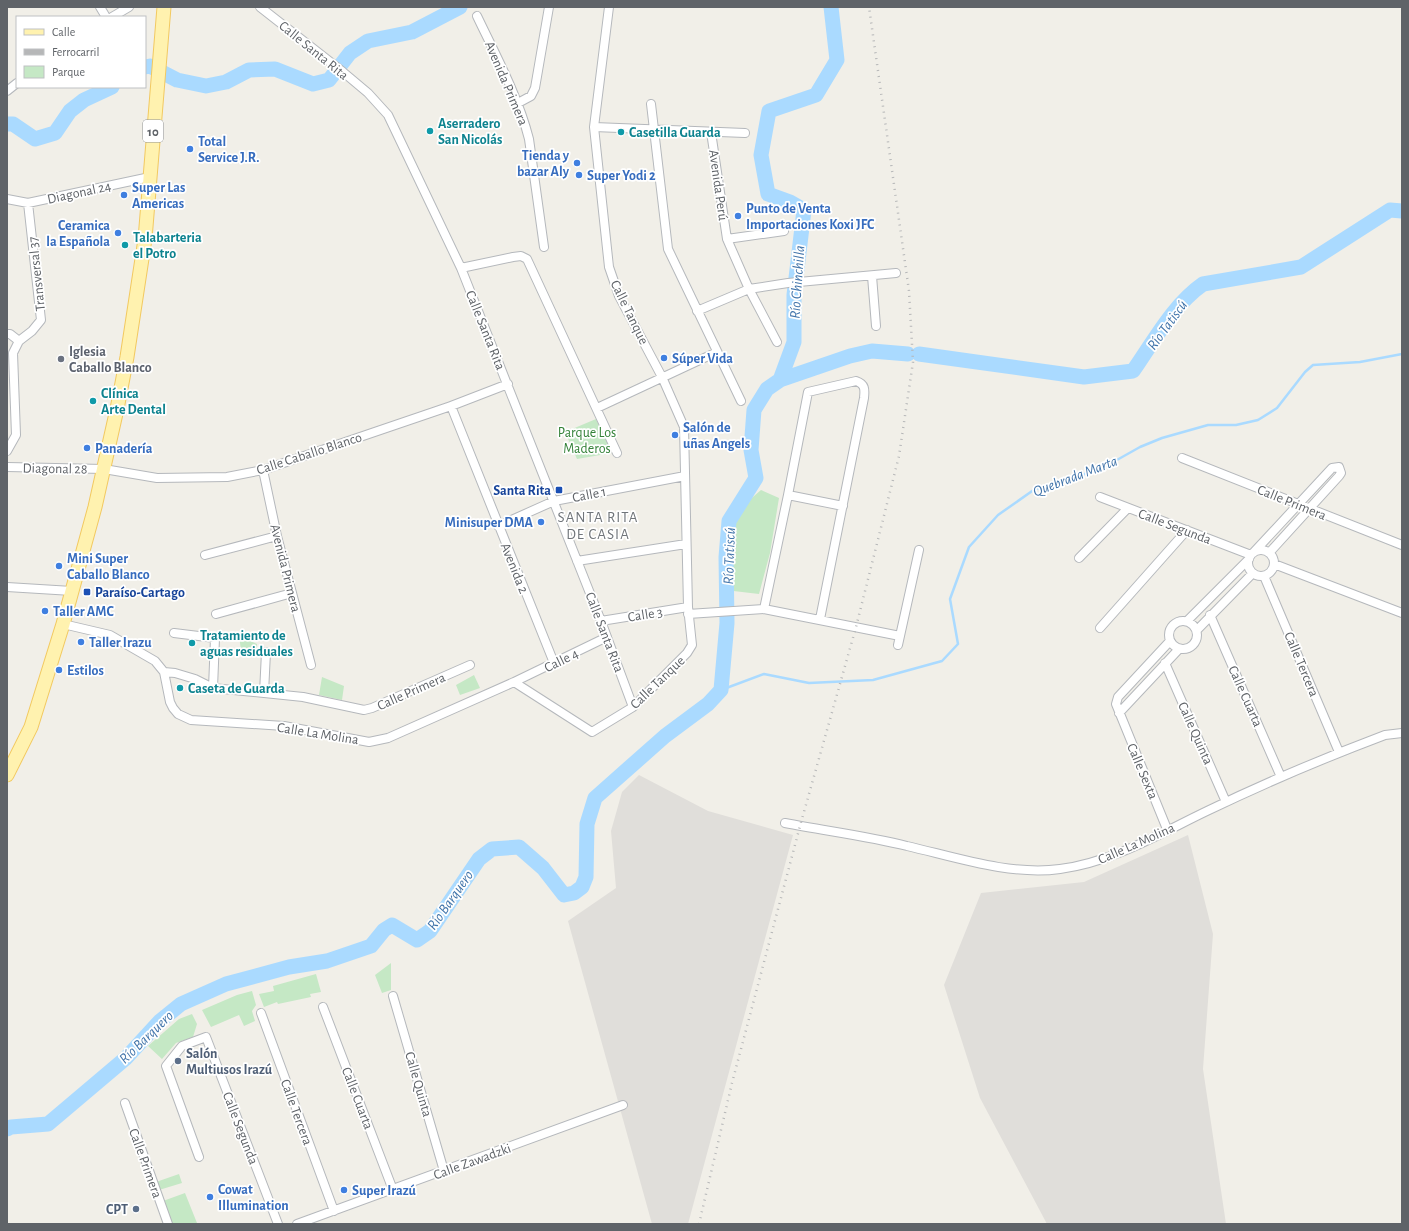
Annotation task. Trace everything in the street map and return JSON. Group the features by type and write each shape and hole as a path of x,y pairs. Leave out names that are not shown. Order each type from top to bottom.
{"main road":[{"name":"10","path":"7,775 31,727 63,624 104,469 127,357 143,254 160,47 165,9"}],"street":[{"path":"100,7 105,16"},
{"path":"114,16 129,7"},
{"name":"Calle Santa Rita","path":"260,7 368,93 388,115 461,268 602,621 634,707"},
{"path":"518,103 531,96 535,88 549,7"},
{"name":"Calle Tanque","path":"514,682 592,732 634,707 687,653 692,645 688,611 684,426 662,377 619,296 609,267 594,127 609,7"},
{"name":"Avenida Primera","path":"477,16 518,103 529,139 544,247"},
{"path":"7,91 16,84"},
{"path":"651,104 668,250 742,401"},
{"path":"594,127 745,133"},
{"name":"Avenida Perú","path":"711,132 727,239 749,290 777,342"},
{"name":"Diagonal 24","path":"7,200 28,203 150,177"},
{"name":"Transversal 37","path":"19,341 32,331 41,320 28,203"},
{"path":"727,239 784,231"},
{"path":"461,268 521,256 527,259 617,453"},
{"path":"697,311 749,290 788,283 896,274"},
{"path":"872,276 876,326"},
{"path":"7,334 10,334 19,341 13,353 16,435 7,451"},
{"path":"597,408 717,352"},
{"path":"764,609 808,392 828,386 856,381 861,383 865,391 820,619"},
{"name":"Calle Caballo Blanco","path":"104,469 157,478 227,477 263,470 451,406 508,384"},
{"name":"Avenida 2","path":"451,406 554,663"},
{"name":"Calle Primera","path":"1182,458 1402,545"},
{"name":"Diagonal 28","path":"7,467 104,469"},
{"path":"1187,621 1298,504 1336,468 1341,473 1339,476 1269,553"},
{"name":"Avenida Primera","path":"263,470 277,536 311,665"},
{"name":"Calle 1","path":"498,526 554,501 685,476"},
{"path":"788,495 843,506"},
{"name":"Calle Segunda","path":"1100,497 1251,555"},
{"path":"1080,558 1128,508"},
{"path":"1100,628 1187,530"},
{"path":"205,555 277,536"},
{"path":"577,561 686,544"},
{"path":"1251,555 1262,550 1269,553 1274,564 1402,613"},
{"path":"898,645 915,554"},
{"path":"1251,555 1249,566 1253,573 1264,576 1270,572 1274,564"},
{"path":"1197,630 1253,573"},
{"name":"Calle Tercera","path":"1264,576 1339,752"},
{"path":"7,587 72,591"},
{"path":"216,614 292,593"},
{"name":"Calle 3","path":"602,621 688,611 716,612 764,609 900,636"},
{"name":"Calle Cuarta","path":"1210,616 1281,777"},
{"path":"1182,620 1193,624 1197,630 1197,638 1194,645 1187,649 1179,649 1170,641 1169,632 1174,624 1182,620"},
{"path":"63,624 118,639 155,661 164,672"},
{"path":"174,633 215,638 213,688"},
{"name":"Calle 4","path":"514,682 608,637"},
{"path":"1170,641 1118,697 1116,704 1119,713 1179,649"},
{"path":"264,693 266,652"},
{"name":"Calle Quinta","path":"1165,663 1226,802"},
{"name":"Calle Primera","path":"164,672 195,679 213,688 303,697 364,710 372,708 470,665"},
{"name":"Calle La Molina","path":"164,672 170,702 178,714 191,720 284,726 369,742 388,738 514,682"},
{"name":"Calle Sexta","path":"1119,713 1167,830"},
{"name":"Calle La Molina","path":"786,823 906,845 971,863 1036,870 1060,869 1096,862 1126,851 1226,802 1339,752 1385,735 1402,733"},
{"name":"Calle Quinta","path":"393,996 444,1171"},
{"name":"Calle Cuarta","path":"323,1007 393,1190"},
{"name":"Calle Tercera","path":"261,1013 334,1211"},
{"name":"Calle Segunda","path":"199,1157 166,1066 182,1046 206,1037 278,1224"},
{"name":"Calle Primera","path":"125,1103 168,1224"},
{"name":"Calle Zawadzki","path":"297,1224 622,1105"}],"shaded area":[{"path":"639,775 708,811 793,835 688,1224 652,1224 568,921 616,888 611,831 622,792"},
{"path":"1188,835 1213,934 1203,1069 1226,1224 1047,1224 980,1098 944,985 981,893 1084,882"}],"green space":[{"name":"Parque Los Maderos","path":"596,419 612,453 577,459 565,432"},
{"path":"761,490 779,498 770,553 759,594 725,590 724,522"},
{"path":"239,636 257,644 257,652 241,650"},
{"path":"474,675 480,688 460,695 456,685"},
{"path":"322,677 344,686 342,700 319,695"},
{"path":"391,963 391,990 382,993 375,975"},
{"path":"316,974 321,992 310,994 311,997 278,1004 277,1002 264,1007 259,994 274,991 273,986"},
{"path":"252,991 256,1005 252,1011 255,1021 244,1026 239,1015 211,1027 202,1010 237,995"},
{"path":"192,1014 197,1024 193,1037 176,1043 162,1059 148,1046 179,1019"},
{"path":"179,1174 182,1183 159,1190 156,1182"},
{"path":"185,1193 197,1223 172,1224 163,1201"}],"waterway":[{"path":"146,67 150,66 177,80 206,86 226,82 249,70 275,69 313,84 329,80 350,53 368,41 412,32 460,7"},
{"name":"Río Chinchilla","path":"780,380 794,342 794,295 804,210 790,202 768,194 761,155 769,111 816,95 837,60 831,7"},
{"path":"7,124 13,124 35,139 55,133 70,111 84,100 110,88"},
{"name":"Río Tatiscú","path":"919,354 1084,377 1133,371 1173,313 1182,302 1203,284 1301,267 1390,210 1402,211"},
{"name":"Río Barquero","path":"7,1129 11,1127 48,1124 126,1058 160,1021 181,1004 226,984 289,967 327,961 371,946 384,930 392,925 417,940 430,931 479,859 492,849 519,847 543,868 564,895 574,893 582,887 586,877 587,824 595,798 665,736 708,704 721,690 727,623 726,557 729,521 756,478 751,450 754,410 767,389 780,380 850,356 872,351 908,354"},
{"name":"Quebrada Marta","path":"721,690 764,674 809,683 873,680 942,661 958,644 950,599 969,547 998,515 1035,489 1064,482 1108,465 1140,447 1162,438 1208,425 1236,425 1258,420 1277,408 1305,372 1313,365 1360,362 1402,354"}],"railway":[{"path":"699,1224 732,1083 800,826 856,627 899,456 913,362 909,291 869,7"}],"place":[{"name":"Aserradero San Nicolás","path":"430,131"},
{"name":"Casetilla Guarda","path":"621,132"},
{"name":"Total Service J.R.","path":"190,149"},
{"name":"Tienda y bazar Aly","path":"577,163"},
{"name":"Super Yodi 2","path":"579,175"},
{"name":"Super Las Americas","path":"124,195"},
{"name":"Punto de Venta Importaciones Koxi JFC","path":"738,216"},
{"name":"Ceramica la Española","path":"118,233"},
{"name":"Talabarteria el Potro","path":"125,245"},
{"name":"Súper Vida","path":"664,358"},
{"name":"Iglesia Caballo Blanco","path":"61,359"},
{"name":"Clínica Arte Dental","path":"93,401"},
{"name":"Salón de uñas Angels","path":"675,435"},
{"name":"Panadería","path":"87,448"},
{"name":"Santa Rita","path":"559,490"},
{"name":"Minisuper DMA","path":"541,522"},
{"name":"Mini Super Caballo Blanco","path":"59,566"},
{"name":"Paraíso-Cartago","path":"87,592"},
{"name":"Taller AMC","path":"45,611"},
{"name":"Taller Irazu","path":"81,642"},
{"name":"Tratamiento de aguas residuales","path":"192,643"},
{"name":"Estilos","path":"59,670"},
{"name":"Caseta de Guarda","path":"180,688"},
{"name":"Salón Multiusos Irazú","path":"178,1061"},
{"name":"Super Irazú","path":"344,1190"},
{"name":"Cowat Illumination","path":"210,1197"},
{"name":"CPT","path":"136,1209"}],"district":[{"name":"SANTA RITA DE CASIA","path":"598,526"}]}
